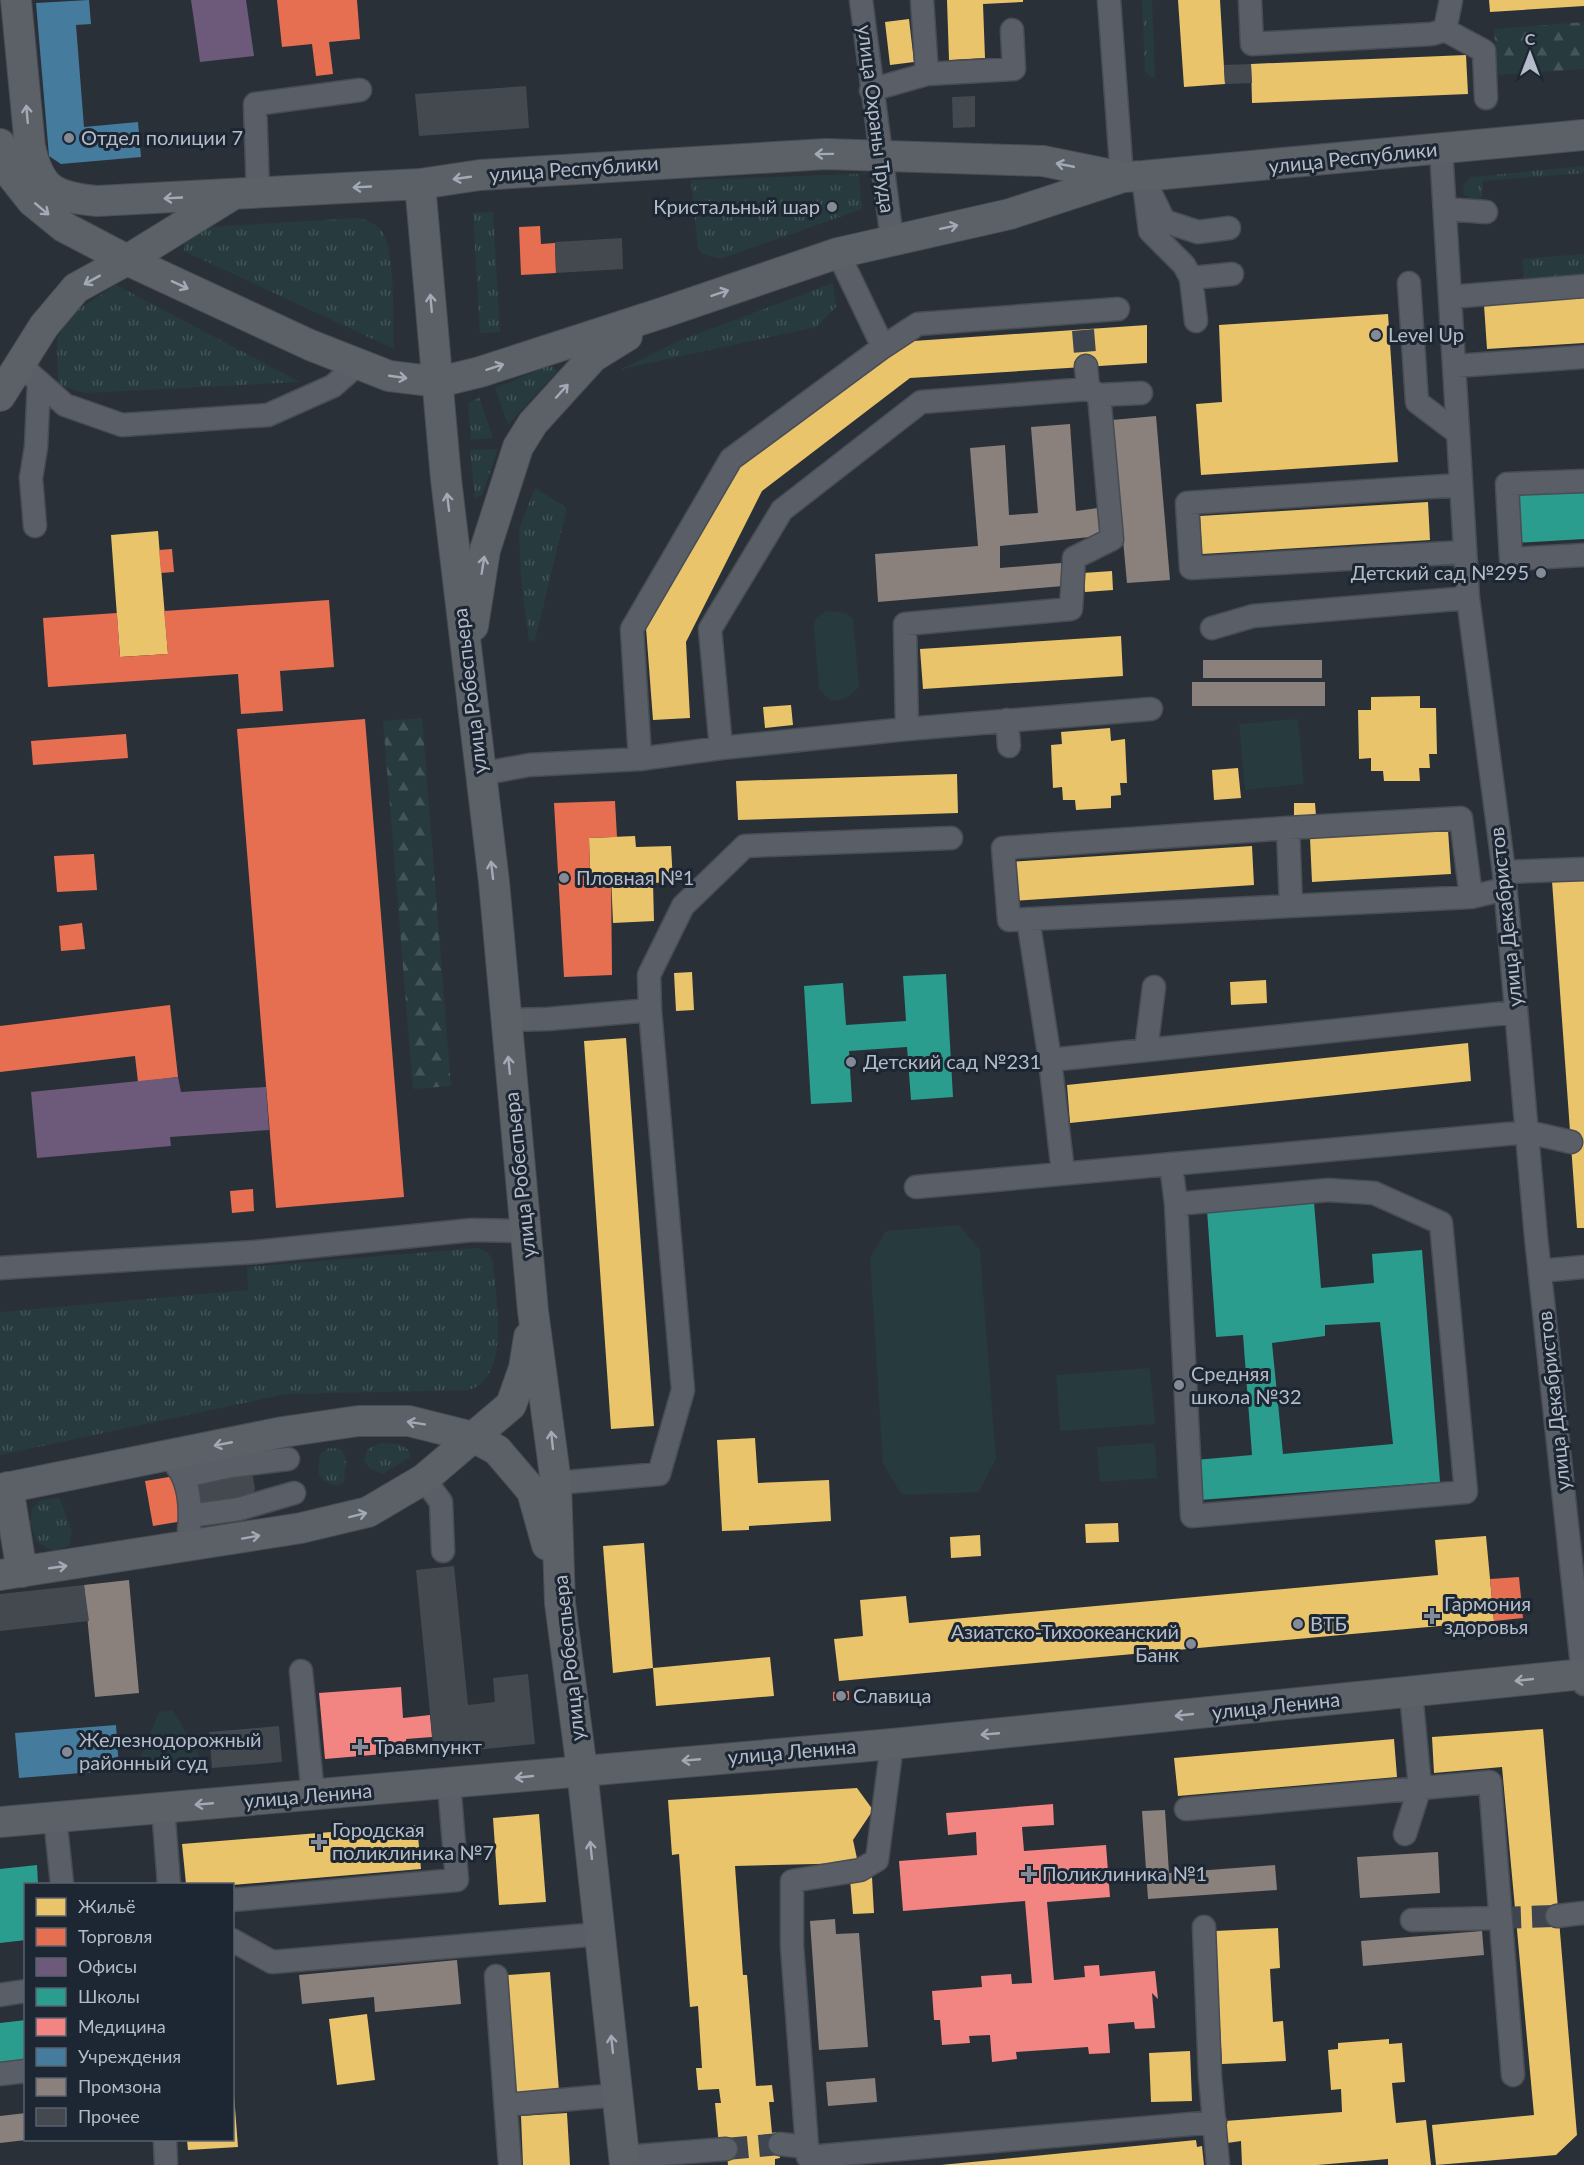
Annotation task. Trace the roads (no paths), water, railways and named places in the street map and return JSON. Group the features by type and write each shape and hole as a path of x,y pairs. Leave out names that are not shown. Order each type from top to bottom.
{"main road":[{"name":"улица Республики","path":"16,0 30,147 42,182 57,194 69,198 97,201 420,184 480,175 826,154 1043,161 1133,177"},
{"name":"улица Республики","path":"439,382 480,372 838,253 1010,214 1133,177 1584,135"},
{"path":"0,144 12,177 32,201 64,227 128,260 310,345 389,376 439,382"},
{"name":"улица Робеспьера","path":"420,184 446,479 494,882 533,1311 556,1483 560,1603 582,1770 624,2161"},
{"path":"0,396 29,373 44,326 76,288 245,194"},
{"path":"467,664 485,550 518,447 533,423 593,357 665,312"},
{"path":"533,1311 524,1368 512,1405 473,1437 424,1479 368,1512 301,1528 186,1548 11,1574 4,1488 176,1466 286,1445 358,1421 410,1421 473,1437 497,1450 532,1491 560,1603"},
{"name":"улица Ленина","path":"0,1822 892,1744 1584,1677"}],"street":[{"name":"улица Охраны Труда","path":"861,0 877,140 883,157 892,239"},
{"path":"922,0 927,74"},
{"path":"1109,0 1133,177 1150,231 1187,272 1232,274"},
{"path":"1250,0 1252,44 1432,34 1445,30 1484,51 1486,98"},
{"path":"1445,30 1451,0"},
{"path":"871,90 927,74 1014,69 1012,30"},
{"path":"245,194 255,104 360,90"},
{"name":"улица Декабристов","path":"1441,149 1468,598 1504,881 1540,1271 1584,1677"},
{"path":"1133,177 1164,221 1198,232 1229,228"},
{"path":"1444,209 1486,212"},
{"path":"1196,321 1187,272 1198,232"},
{"path":"838,253 883,347"},
{"path":"1409,283 1417,402 1458,433"},
{"path":"1450,297 1584,286"},
{"path":"640,759 632,629 731,459 883,347 918,324 1083,320 1118,309"},
{"path":"1455,366 1584,357"},
{"path":"29,373 65,405 122,425 268,415 333,386 358,364"},
{"path":"907,729 905,624 1071,609 1074,558 1112,539 1094,392 1086,366"},
{"path":"29,373 36,447 31,478 35,526"},
{"path":"721,748 711,629 782,510 921,402 1094,392 1141,393"},
{"path":"1584,481 1507,484 1511,559 1584,555"},
{"path":"1460,485 1187,503 1191,568 1465,552"},
{"path":"1212,628 1253,616 1468,598"},
{"path":"480,774 529,765 640,759 721,748 907,729 1151,709"},
{"path":"1007,720 1009,746"},
{"path":"1471,897 1461,818 1003,848 1009,920 1471,897 1504,881 1584,869"},
{"path":"1288,828 1292,905"},
{"path":"556,1483 659,1474 683,1390 650,1011 649,975 682,906 745,846 951,838"},
{"path":"1028,919 1050,1060 1063,1172"},
{"path":"1146,1050 1154,987"},
{"path":"505,1020 650,1011"},
{"path":"1050,1060 1516,1012"},
{"path":"916,1187 1528,1132 1570,1142"},
{"path":"1172,1164 1192,1516 1466,1492 1441,1223 1374,1193 1328,1190 1176,1204"},
{"path":"0,1268 255,1252 472,1230 525,1231"},
{"path":"1540,1271 1584,1267"},
{"path":"286,1445 301,1528"},
{"path":"176,1466 190,1516 186,1548"},
{"path":"424,1479 441,1502 443,1551"},
{"path":"190,1516 239,1509 294,1493"},
{"path":"301,1671 313,1796"},
{"path":"1405,1834 1420,1787 1411,1693"},
{"path":"892,1744 877,1860 860,1870 792,1881 792,1946 808,2157 1215,2122"},
{"path":"1186,1809 1490,1782 1513,2075"},
{"path":"234,1900 457,1880 449,1784"},
{"path":"163,1808 169,1883"},
{"path":"56,1817 62,1883"},
{"path":"1557,1916 1584,1913"},
{"path":"1412,1920 1499,1918"},
{"path":"1204,1927 1210,2076 1218,2165"},
{"path":"234,1941 272,1962 600,1934"},
{"path":"496,1976 510,2165"},
{"path":"0,1995 24,1991"},
{"path":"0,2074 24,2071"},
{"path":"506,2105 617,2095"},
{"path":"165,2141 166,2165"},
{"path":"780,2144 807,2147"},
{"path":"624,2161 726,2149"}],"tunnel":[{"path":"1083,330 1086,366"},
{"path":"1499,1918 1557,1916"},
{"path":"726,2149 780,2144"}],"place":[{"name":"Отдел полиции 7","path":"69,138"},
{"name":"Кристальный шар","path":"832,207"},
{"name":"Level Up","path":"1376,335"},
{"name":"Детский сад №295","path":"1541,573"},
{"name":"Пловная №1","path":"564,878"},
{"name":"Детский сад №231","path":"851,1062"},
{"name":"Средняя школа №32","path":"1179,1385"},
{"name":"Гармония здоровья","path":"1432,1616"},
{"name":"ВТБ","path":"1298,1624"},
{"name":"Азиатско-Тихоокеанский Банк","path":"1191,1644"},
{"name":"Славица","path":"841,1696"},
{"name":"Травмпункт","path":"360,1747"},
{"name":"Железнодорожный районный суд","path":"67,1752"},
{"name":"Городская поликлиника №7","path":"319,1842"},
{"name":"Поликлиника №1","path":"1029,1874"}]}
